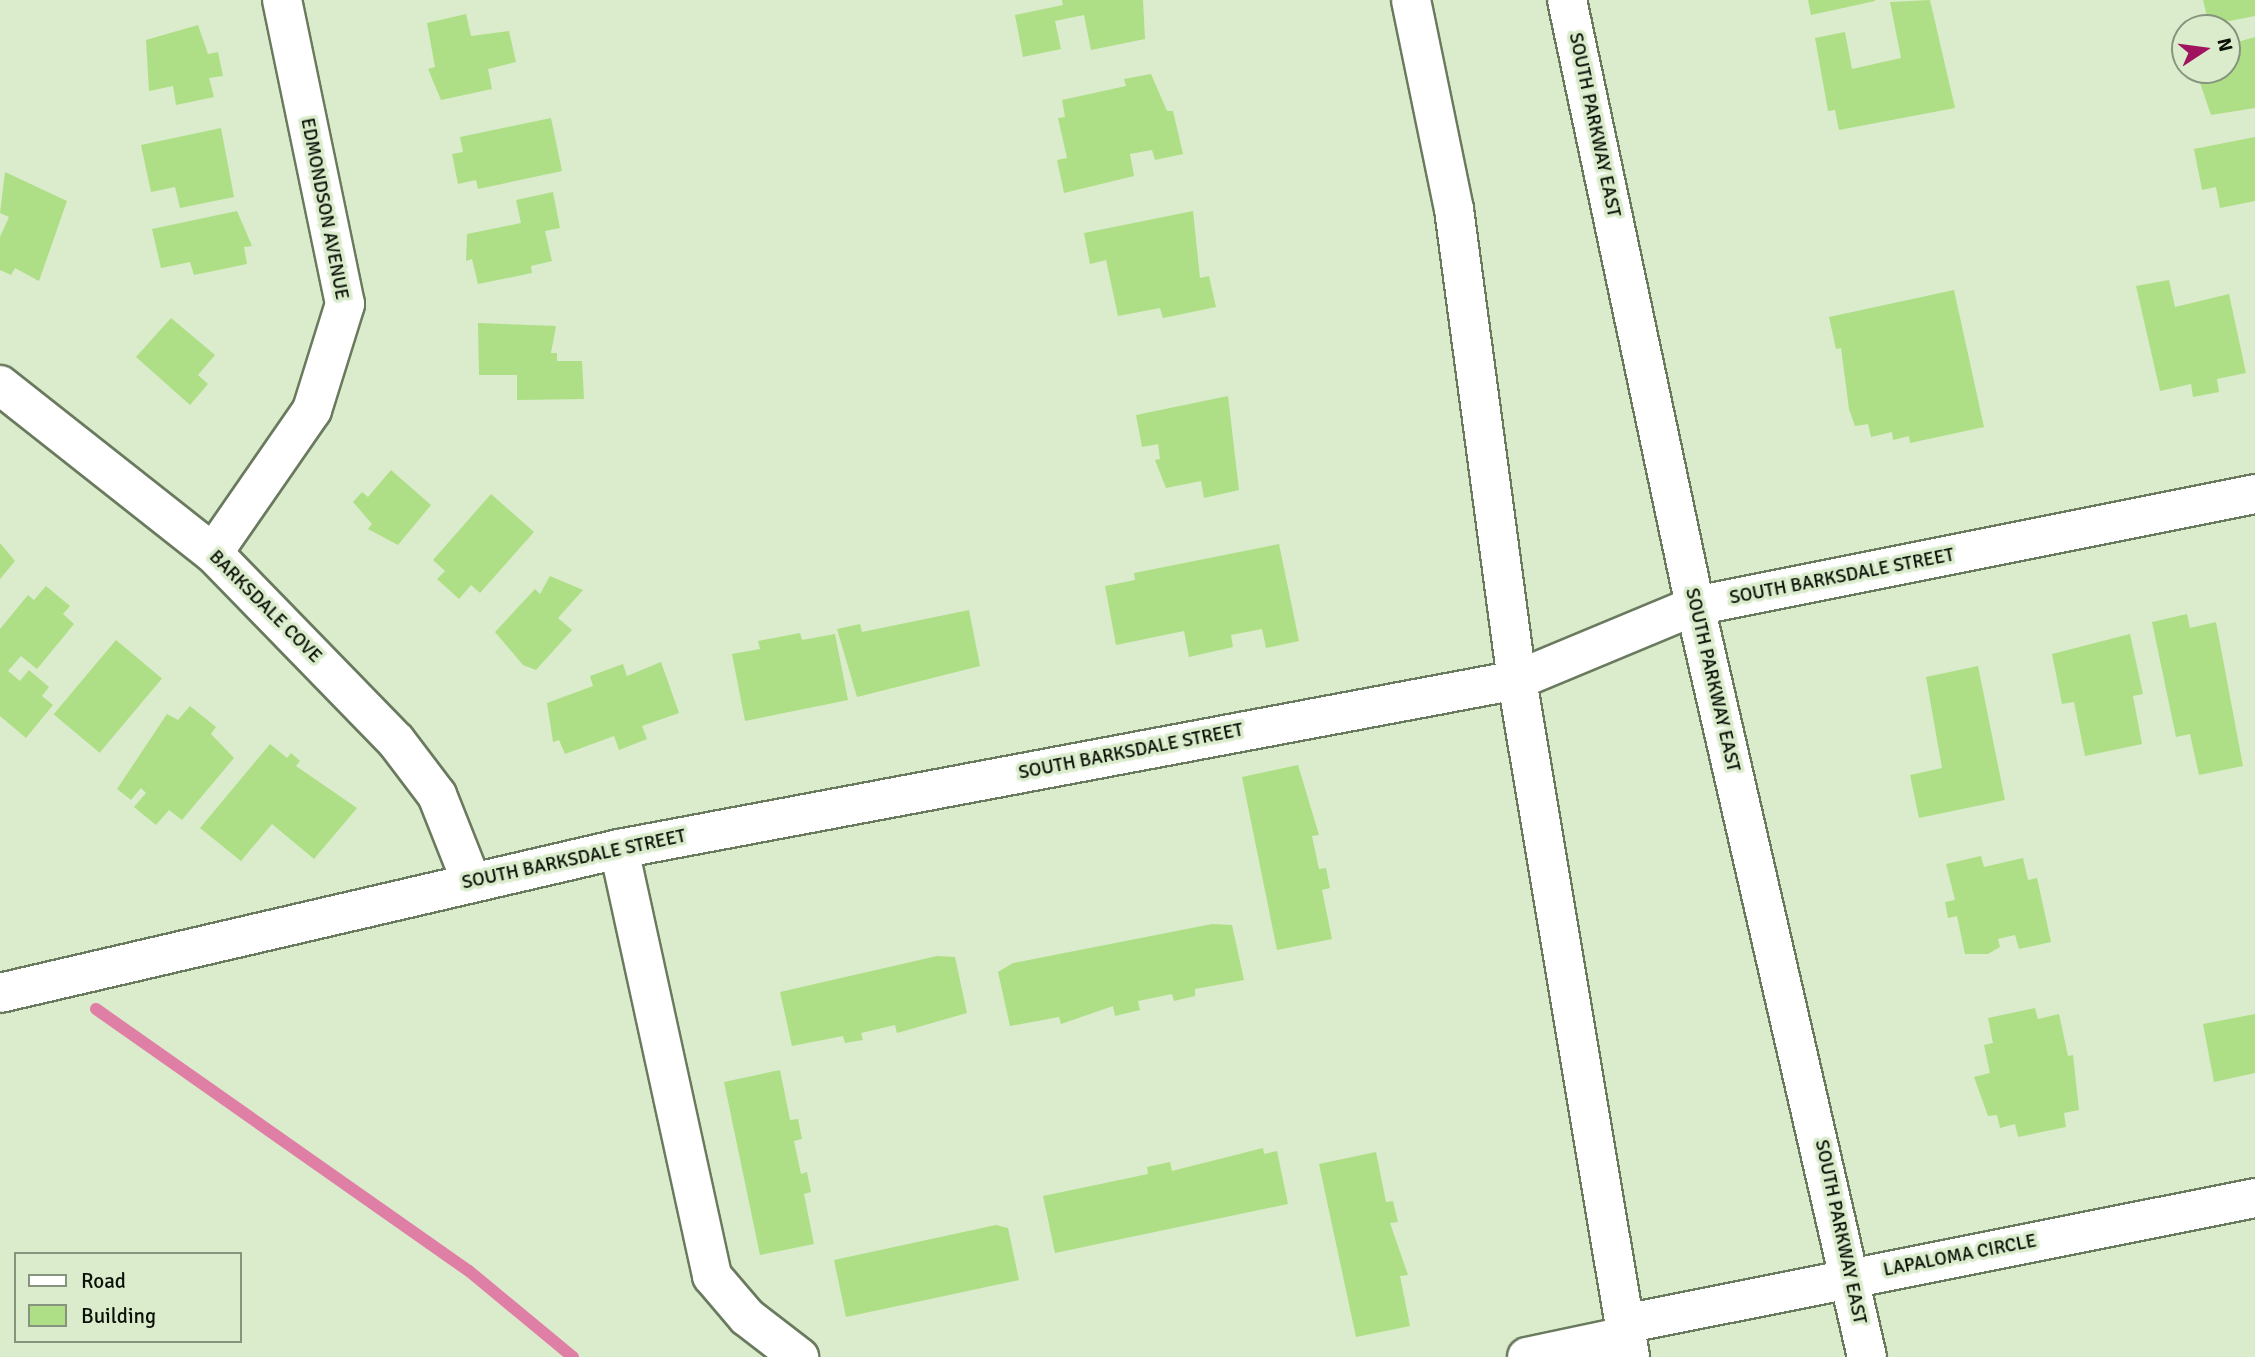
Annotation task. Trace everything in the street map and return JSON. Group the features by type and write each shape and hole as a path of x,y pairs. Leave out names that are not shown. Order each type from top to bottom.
{"street":[{"name":"EDMONDSON AVENUE","path":"213,553 312,410 345,304 282,0"},
{"path":"1411,0 1454,209 1517,680 1626,1339"},
{"name":"SOUTH PARKWAY EAST","path":"1567,0 1695,606 1853,1277 1867,1357"},
{"name":"BARKSDALE COVE","path":"0,385 213,553 396,741 437,795 471,881"},
{"name":"SOUTH BARKSDALE STREET","path":"0,993 471,881 619,849 1517,680 1695,606 2255,494"},
{"path":"619,849 712,1276 747,1317 799,1357"},
{"name":"LAPALOMA CIRCLE","path":"1527,1357 1626,1339 1853,1277 2255,1198"}],"building":[{"path":"1062,0 1143,0 1145,39 1091,50 1084,15 1055,21 1061,49 1023,57 1015,15 1063,5"},
{"path":"1808,0 1875,0 1875,1 1811,15"},
{"path":"1930,0 1955,108 1839,130 1835,110 1828,111 1815,38 1845,32 1852,69 1901,58 1890,2"},
{"path":"2203,0 2255,0 2255,16 2241,19 2241,14 2206,14"},
{"path":"466,14 471,36 509,31 516,62 488,69 492,89 441,100 428,69 435,67 427,23"},
{"path":"198,25 208,54 218,52 223,76 209,78 214,97 176,105 173,86 149,91 146,40"},
{"path":"2255,37 2255,108 2211,115 2200,84 2241,84 2241,41"},
{"path":"1151,74 1167,111 1173,111 1183,154 1155,160 1152,150 1130,154 1134,176 1064,193 1057,160 1067,158 1058,118 1065,117 1062,100 1126,86 1124,79"},
{"path":"551,118 562,171 478,189 476,180 458,184 452,154 463,152 460,137"},
{"path":"221,128 234,197 180,208 175,187 151,192 141,145"},
{"path":"2255,137 2255,201 2220,208 2216,187 2202,190 2194,149"},
{"path":"5,172 67,201 39,281 15,268 11,275 0,270 0,237 9,217 0,213"},
{"path":"553,192 560,228 545,231 552,261 531,266 532,273 478,284 472,259 466,261 467,234 521,223 516,200"},
{"path":"237,211 252,246 244,247 247,264 194,275 190,262 161,268 152,229"},
{"path":"1193,211 1200,278 1209,276 1216,307 1163,318 1160,308 1118,316 1106,260 1090,264 1084,233"},
{"path":"2169,280 2175,307 2229,294 2246,373 2217,379 2219,392 2193,397 2191,384 2160,391 2136,286"},
{"path":"1954,290 1984,427 1910,443 1909,436 1893,440 1892,432 1871,437 1868,424 1855,426 1849,409 1841,348 1836,349 1829,317"},
{"path":"171,318 215,355 198,375 208,384 190,405 136,357"},
{"path":"478,323 556,326 551,353 557,353 557,361 582,361 584,399 517,400 517,375 479,375"},
{"path":"1228,396 1239,490 1204,498 1201,481 1166,488 1155,460 1160,459 1158,444 1142,447 1136,415"},
{"path":"391,470 431,505 398,545 368,529 372,524 353,502 362,492 368,497"},
{"path":"491,494 534,532 480,593 471,585 459,599 437,579 445,571 433,560"},
{"path":"0,543 15,561 0,579"},
{"path":"1279,544 1299,641 1266,648 1262,629 1231,635 1233,647 1189,657 1184,631 1116,645 1105,586 1135,580 1134,573"},
{"path":"550,576 583,590 558,618 572,630 536,670 523,665 495,632 535,589 540,594"},
{"path":"46,586 70,606 63,614 74,624 37,669 21,656 8,671 20,681 29,670 49,687 42,696 53,705 26,738 0,716 0,629 28,595 34,600"},
{"path":"969,610 980,666 857,697 837,629 860,624 862,632"},
{"path":"2187,614 2190,628 2216,622 2243,766 2199,775 2190,734 2176,737 2152,622"},
{"path":"800,633 802,640 835,634 848,700 745,721 732,654 760,649 758,641"},
{"path":"2130,634 2143,694 2133,696 2142,744 2085,756 2074,702 2062,704 2052,654"},
{"path":"116,640 162,679 100,753 54,714"},
{"path":"661,662 679,713 642,726 647,739 619,750 614,736 565,754 559,740 553,742 547,703 593,686 590,676 623,664 627,676"},
{"path":"1978,666 2005,800 1919,818 1910,775 1942,768 1926,677"},
{"path":"190,706 216,727 211,734 234,758 182,820 169,810 156,825 134,807 146,793 141,788 131,800 117,789 167,714 178,720"},
{"path":"270,744 287,758 291,753 300,761 296,766 357,808 314,859 272,824 241,861 200,828"},
{"path":"1298,765 1319,835 1312,836 1319,869 1326,868 1330,888 1322,890 1332,939 1277,950 1242,777"},
{"path":"1981,856 1984,867 2023,858 2028,880 2037,878 2051,942 2019,949 2015,935 1998,939 2000,947 1988,954 1965,954 1957,916 1948,918 1945,902 1955,900 1946,864"},
{"path":"1212,924 1232,925 1244,980 1195,989 1195,996 1174,1001 1172,994 1138,1001 1140,1010 1115,1016 1113,1006 1061,1024 1059,1017 1010,1026 998,972 1013,963"},
{"path":"937,956 955,957 967,1013 897,1033 895,1025 861,1033 863,1040 845,1043 843,1036 792,1046 780,992"},
{"path":"2035,1008 2038,1019 2059,1014 2068,1056 2073,1055 2079,1110 2064,1113 2066,1127 2018,1137 2015,1124 2000,1128 1997,1115 1988,1116 1974,1077 1990,1073 1984,1045 1993,1043 1988,1018"},
{"path":"2255,1014 2255,1073 2214,1082 2203,1024"},
{"path":"780,1070 790,1120 798,1119 802,1139 794,1141 801,1174 807,1172 811,1192 804,1194 814,1244 760,1255 724,1082"},
{"path":"1263,1148 1264,1154 1277,1151 1288,1204 1055,1253 1043,1196 1148,1174 1147,1167 1170,1162 1172,1171"},
{"path":"1376,1152 1386,1202 1393,1201 1398,1222 1390,1223 1408,1275 1400,1276 1410,1326 1356,1337 1319,1164"},
{"path":"996,1225 1008,1228 1019,1280 846,1317 834,1260"}],"waterway":[{"path":"96,1009 469,1271 573,1357"}]}
